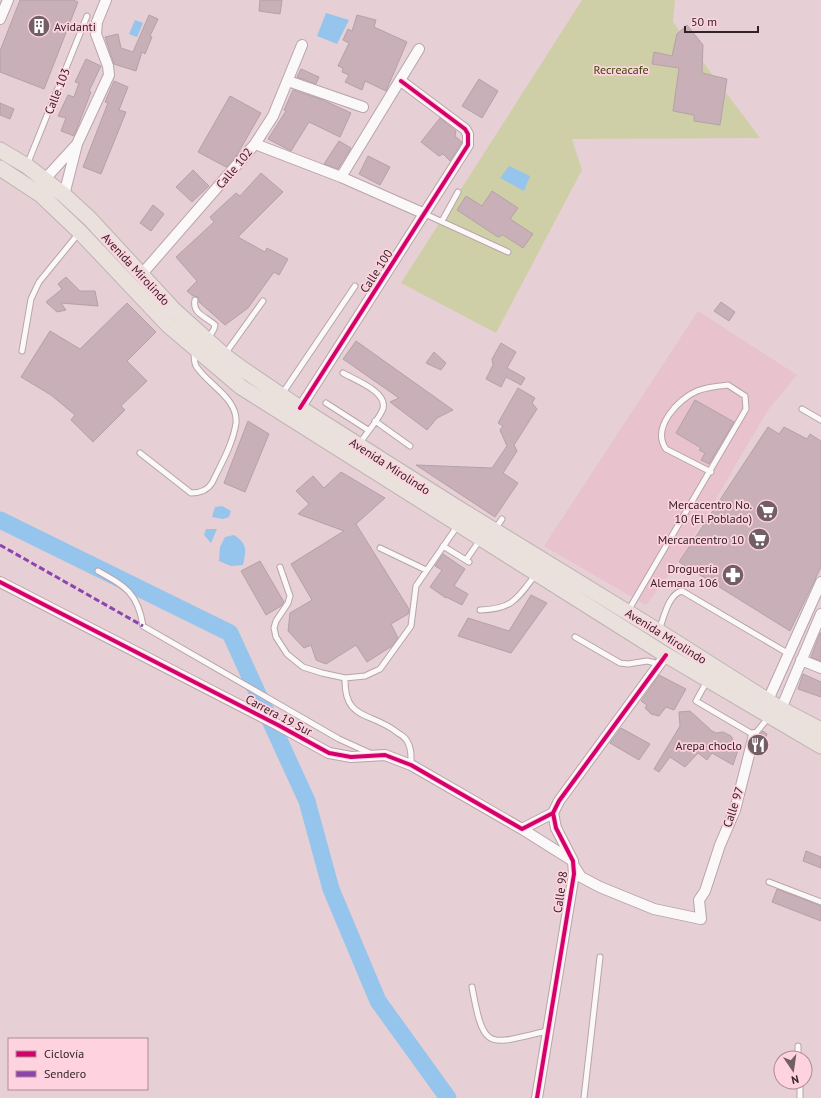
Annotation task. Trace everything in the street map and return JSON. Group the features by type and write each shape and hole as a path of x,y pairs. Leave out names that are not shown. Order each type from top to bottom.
{"main road":[{"name":"Avenida Mirolindo","path":"0,150 27,166 64,194 90,219 174,310 225,356 281,396 299,415"},
{"name":"Avenida Mirolindo","path":"0,168 40,195 80,232 168,325 242,387 299,415 356,451 458,524 536,573 663,660 775,713 821,730"},
{"path":"299,415 306,434 340,457 374,463"},
{"name":"Avenida Mirolindo","path":"374,463 390,459 406,465 446,492 452,499 453,505 498,524 627,612 768,700 775,713 821,746"}],"street":[{"path":"0,19 8,0"},
{"path":"64,194 77,144 109,75 96,28 106,0"},
{"name":"Calle 102","path":"142,275 255,144 273,116 302,45"},
{"path":"341,178 419,49"},
{"path":"288,81 363,107"},
{"name":"Calle 100","path":"299,415 468,145 468,134 465,129 401,81"},
{"path":"45,179 77,144"},
{"path":"255,144 341,178 425,214"},
{"name":"Carrera 19 Sur","path":"0,582 254,712 329,753 351,757 373,754 385,755 412,765 522,829 573,862"},
{"path":"768,700 821,582"},
{"path":"775,713 801,660 821,614"},
{"path":"522,829 553,813 559,801 663,660"},
{"path":"801,660 821,668"},
{"name":"Calle 97","path":"573,862 581,877 600,887 654,909 701,919 699,900 705,891 720,845 734,810 754,735"},
{"name":"Calle 98","path":"537,1098 574,874 573,862 556,828 553,813"}],"lane":[{"name":"Calle 103","path":"27,166 87,16"},
{"path":"442,221 458,192"},
{"path":"425,214 508,252"},
{"path":"22,351 32,299 38,282 80,232"},
{"path":"281,396 355,286"},
{"path":"195,300 195,306 201,317 215,325 207,340"},
{"path":"225,356 263,301"},
{"path":"140,453 191,493 200,493 209,488 212,483 232,438 236,422 235,412 228,399 195,365 194,348"},
{"path":"343,373 378,393 384,403 382,410 356,451"},
{"path":"627,612 711,472 746,409 745,396 728,385 698,390 686,396 674,407 660,436 666,449 711,472"},
{"path":"326,404 368,430"},
{"path":"802,409 821,420"},
{"path":"375,421 410,446"},
{"path":"280,567 290,596 288,603 276,621 274,628 276,637 287,654 303,667 345,678 366,676 380,669 411,626 416,586 458,524"},
{"path":"443,546 468,561 481,538"},
{"path":"380,548 426,570"},
{"name":"Carrera 19 Sur","path":"98,571 125,586 134,596 142,615 144,626 339,739 373,754"},
{"path":"480,610 498,610 512,604 536,573"},
{"path":"658,631 672,597 676,592 682,591 789,654"},
{"path":"575,637 620,663 628,664 663,660"},
{"path":"345,678 345,690 348,701 353,710 394,729 407,739 411,748 412,765"},
{"path":"708,680 696,701 754,735"},
{"name":"Calle 97","path":"754,735 775,713"},
{"path":"769,882 821,902"},
{"path":"584,1098 600,957"},
{"path":"472,987 478,1022 484,1033 491,1039 502,1042 547,1031"}],"shaded area":[{"path":"698,311 797,375 768,410 681,558 646,605 544,546"}],"green space":[{"name":"Recreacafe","path":"582,0 675,0 673,22 760,138 572,139 582,170 496,333 401,283"}],"water":[{"path":"326,13 349,20 337,44 317,36"},
{"path":"135,20 143,23 137,37 129,34"},
{"path":"509,166 530,176 524,191 500,178"},
{"path":"222,506 231,511 229,517 223,519 212,517 215,507"},
{"path":"206,529 217,529 211,543 204,535"},
{"path":"234,535 244,544 245,555 243,565 231,566 219,561 220,547 225,537"}],"building":[{"name":"Avidanti","path":"20,0 73,0 78,2 44,89 0,72 0,51"},
{"path":"260,0 282,0 280,14 259,11"},
{"path":"149,15 158,19 150,36 152,37 145,54 142,52 136,71 114,64 105,37 118,34 121,48 133,52"},
{"path":"357,15 376,20 374,27 407,42 386,91 365,81 362,90 345,82 349,75 342,72 343,68 338,66 349,43 343,40 348,29 352,31"},
{"path":"687,25 703,45 702,73 727,79 720,125 694,121 694,115 673,111 679,68 652,64 654,52 672,56 677,34"},
{"path":"86,59 101,66 89,91 91,92 74,136 61,131 66,118 58,116 68,95 74,97 79,83 75,82"},
{"path":"301,69 319,77 316,84 297,77"},
{"path":"479,79 498,91 482,118 462,106"},
{"path":"114,81 128,87 119,110 126,112 101,174 83,167 108,103 105,102"},
{"path":"293,90 323,100 351,113 340,137 309,122 291,151 268,139 286,111 284,110"},
{"path":"230,96 261,113 237,155 226,167 198,152"},
{"path":"0,103 14,109 10,119 0,115"},
{"path":"440,118 456,131 455,136 462,142 450,161 443,154 439,156 421,142"},
{"path":"339,141 351,148 338,169 324,164"},
{"path":"368,156 390,167 380,185 359,174"},
{"path":"193,170 209,186 192,202 176,187"},
{"path":"261,173 283,192 238,237 265,252 267,248 288,259 279,275 274,272 248,308 225,325 199,302 198,297 193,296 187,291 197,281 176,257 214,222 210,217 236,193 240,196"},
{"path":"492,191 518,208 510,219 533,234 523,248 503,235 498,237 457,210 466,196 482,206"},
{"path":"153,205 164,214 151,231 140,223"},
{"path":"66,277 80,291 95,291 98,306 61,303 66,310 57,312 46,302 62,289 58,284"},
{"path":"721,302 735,312 729,321 714,311"},
{"path":"127,303 156,332 127,361 147,381 121,406 125,410 93,442 71,420 75,415 51,395 21,377 50,331 80,349"},
{"path":"356,341 453,410 437,418 427,430 390,402 399,398 343,359"},
{"path":"501,343 516,352 507,368 525,378 521,385 506,377 501,387 486,379 493,365 492,359"},
{"path":"434,352 446,363 441,370 426,363"},
{"path":"518,388 535,398 532,403 537,409 514,445 517,451 503,473 518,483 495,517 416,465 492,468 507,446 500,430 503,426 498,423"},
{"path":"695,400 734,422 709,464 701,460 705,453 699,450 701,448 676,433"},
{"path":"248,421 269,434 245,492 224,483"},
{"name":"Mercacentro No. 10 (El Poblado)","path":"768,427 779,434 784,427 807,439 810,434 821,441 821,567 790,631 679,562"},
{"path":"341,472 385,498 356,524 409,609 408,614 391,624 398,638 392,646 367,662 356,645 326,664 316,660 311,645 304,648 288,631 290,613 312,600 291,564 344,531 298,514 309,504 296,491 313,476 324,488"},
{"path":"443,554 465,569 454,586 468,594 462,605 446,598 430,587 442,570 435,566"},
{"path":"260,561 284,602 281,606 266,615 241,571"},
{"path":"531,595 547,603 511,653 458,636 468,618 509,631"},
{"path":"821,633 821,661 811,657"},
{"path":"803,674 821,682 821,697 798,689"},
{"path":"659,675 686,689 674,710 666,707 659,716 651,714 645,708 647,705 641,701"},
{"path":"690,711 712,731 716,733 723,732 731,736 738,750 733,765 712,753 707,760 698,753 685,767 670,757 659,772 654,769 680,726 679,712"},
{"path":"621,728 650,744 639,760 610,743"},
{"path":"763,731 767,734 758,756 756,755 760,734"},
{"path":"806,851 821,857 821,868 803,861"},
{"path":"777,889 821,906 821,921 772,902"}],"waterway":[{"path":"0,520 230,633 307,801 331,889 378,1001 448,1098"}],"marked path":[{"path":"0,545 143,626"}],"cycle path":[{"path":"300,408 468,145 468,134 465,129 401,81"},
{"path":"0,582 278,725 329,753 351,757 385,755 411,765 522,829 553,813"},
{"path":"537,1098 574,874 573,861 556,828 553,813 559,801 666,655"}],"place":[{"name":"Avidanti","path":"39,26"},
{"name":"Mercacentro No. 10 (El Poblado)","path":"767,511"},
{"name":"Mercancentro 10","path":"759,539"},
{"name":"Droguería Alemana 106","path":"733,575"},
{"name":"Arepa choclo","path":"758,745"}]}
